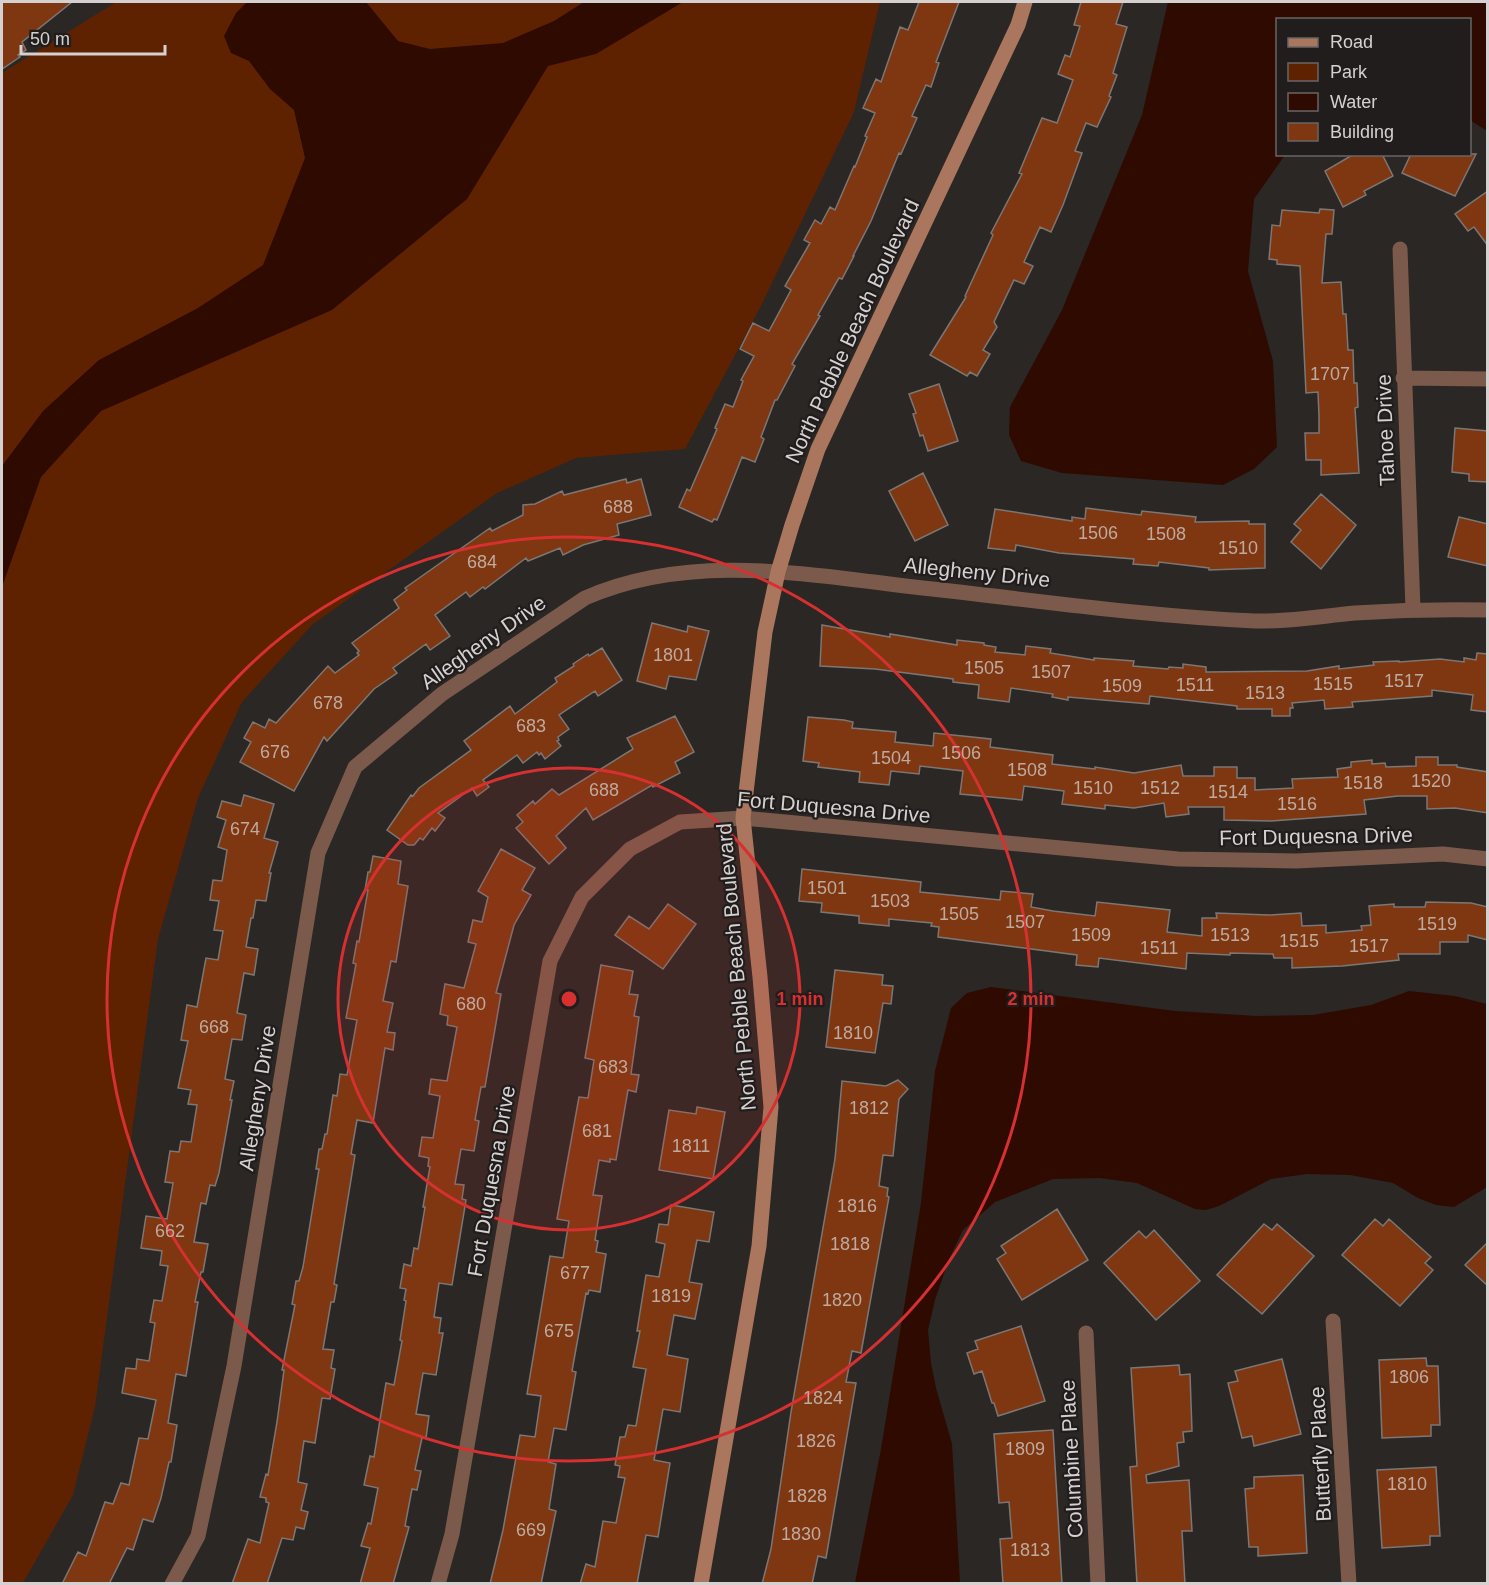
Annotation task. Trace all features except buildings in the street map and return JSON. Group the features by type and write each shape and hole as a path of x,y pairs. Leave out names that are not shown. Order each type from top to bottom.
{"street":[{"name":"North Pebble Beach Boulevard","path":"701,1584 759,1246 771,1107 743,818 765,632 778,572 818,449 1018,25 1025,2"},
{"name":"Tahoe Drive","path":"1400,249 1413,609"},
{"path":"1403,378 1488,379"},
{"name":"Allegheny Drive","path":"172,1584 198,1536 234,1366 318,853 355,767 442,694 585,598 609,587 661,575 709,571 778,572 1155,613 1258,621 1413,609 1488,610"},
{"name":"Fort Duquesna Drive","path":"438,1584 454,1522 550,961 582,897 630,849 680,822 743,818 1178,859 1296,861 1443,854 1488,859"},
{"name":"Butterfly Place","path":"1333,1322 1348,1584"},
{"name":"Columbine Place","path":"1086,1333 1098,1584"}],"green space":[{"path":"116,2 880,2 854,112 759,310 685,449 576,458 497,493 313,624 242,702 198,798 158,939 95,1407 73,1495 23,1583 2,1584 2,73"}],"water":[{"path":"247,2 366,2 398,41 430,49 503,43 554,21 584,2 683,2 596,54 548,66 467,199 332,310 101,411 41,477 2,587 2,466 43,411 99,360 198,308 263,265 305,158 294,110 270,89 249,61 231,53 224,36 236,13"},
{"path":"1168,2 1487,2 1487,131 1471,121 1471,18 1276,18 1276,156 1284,156 1254,199 1248,271 1273,361 1277,447 1254,469 1223,485 1062,473 1021,461 1009,435 1010,407 1062,310 1142,115"},
{"path":"991,987 1175,1011 1257,1016 1313,1015 1371,1005 1409,991 1455,996 1487,1004 1487,1187 1454,1207 1436,1205 1418,1198 1393,1183 1350,1175 1307,1174 1271,1179 1219,1206 1206,1210 1195,1209 1137,1183 1100,1178 1053,1179 995,1202 963,1230 949,1259 928,1330 936,1388 952,1444 960,1583 855,1583 881,1449 921,1203 935,1071 951,1008 967,993"}]}
